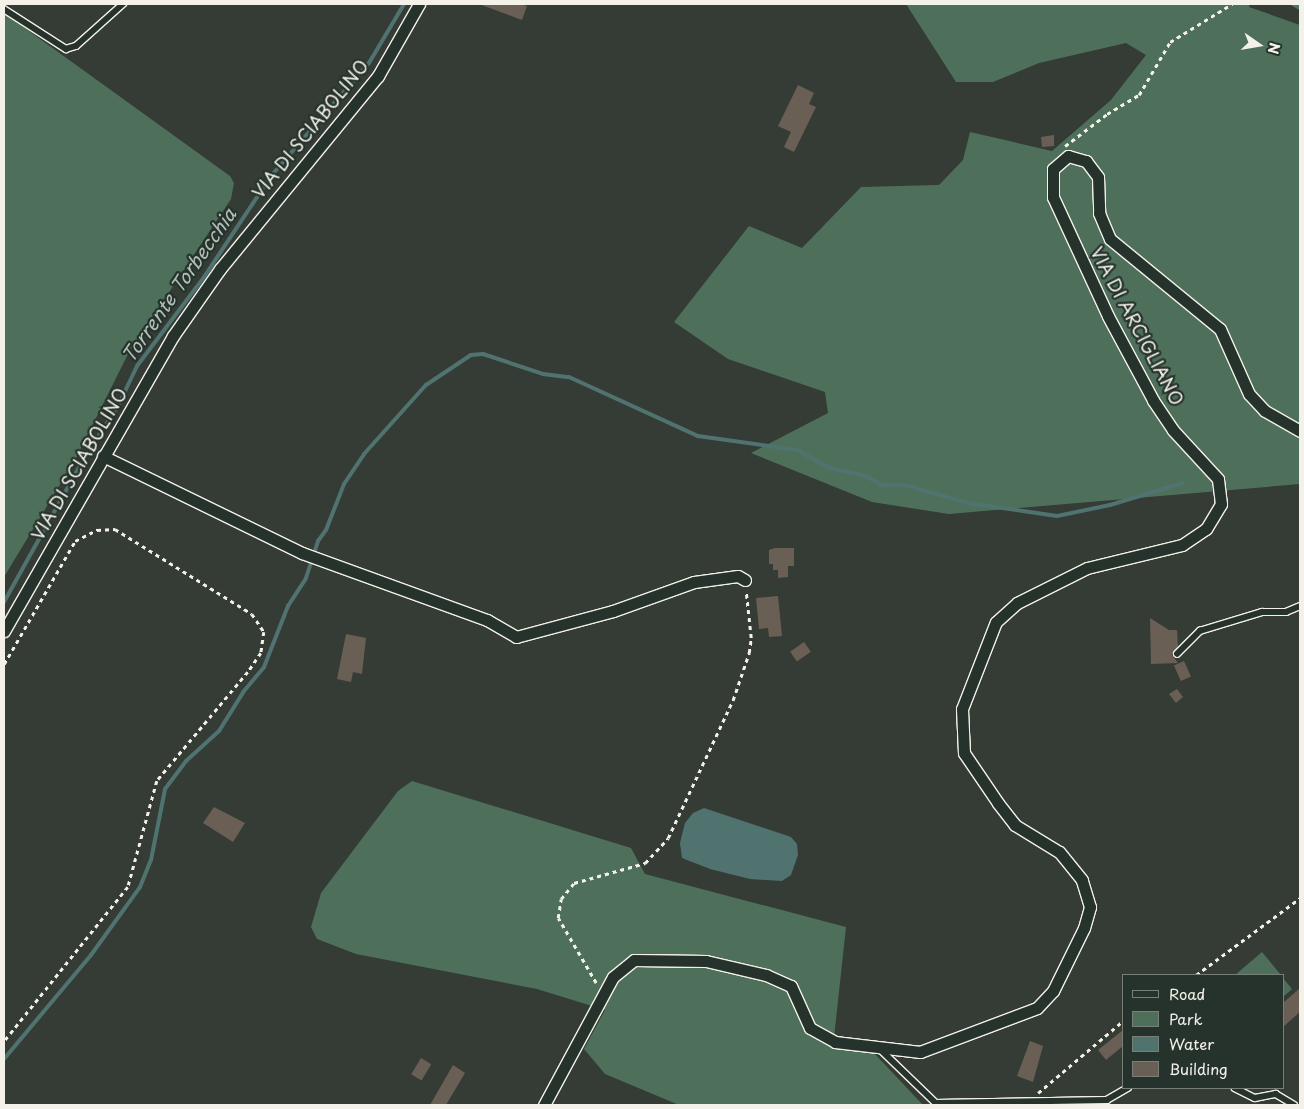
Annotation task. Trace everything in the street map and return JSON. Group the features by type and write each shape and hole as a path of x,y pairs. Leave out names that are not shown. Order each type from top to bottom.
{"street":[{"name":"VIA DI SCIABOLINO","path":"4,631 103,456 207,286 373,82 420,4"},
{"name":"VIA DI ARCIGLIANO","path":"544,1105 613,977 634,960 706,961 766,975 791,986 810,1028 835,1042 920,1052 1036,1008 1053,991 1084,928 1090,907 1082,880 1059,852 1014,825 964,753 962,710 996,622 1017,603 1087,568 1182,545 1206,529 1222,504 1218,479 1173,430 1153,400 1108,316 1056,205 1053,197 1053,169 1063,160 1068,156 1086,161 1098,177 1100,213 1110,239 1220,329 1249,394 1265,411 1300,431"},
{"path":"103,456 302,553 487,620 516,637 613,611 694,582 738,576 745,580"}],"lane":[{"path":"4,10 66,49 76,46 123,4"},
{"path":"1177,654 1200,631 1262,612 1286,612 1300,606"},
{"path":"878,1047 936,1103 1107,1100 1126,1089"},
{"path":"1237,1089 1255,1098 1276,1094 1294,1105"}],"path":[{"path":"1063,160 1065,143 1139,95 1170,42 1232,4"},
{"path":"4,664 75,541 97,530 116,529 252,614 264,632 261,652 252,666 157,781 128,887 4,1042"},
{"path":"604,994 578,958 558,918 561,899 574,883 645,863 668,838 733,700 749,653 751,638 745,580"},
{"path":"1197,974 1300,898"},
{"path":"1027,1102 1122,1022"}],"green space":[{"path":"906,4 1250,4 1249,7 1300,25 1300,484 949,514 872,502 751,453 828,413 825,392 728,359 674,322 749,226 802,248 861,187 939,185 963,160 970,132 1052,151 1111,100 1146,55 1126,43 1039,63 993,82 956,82"},
{"path":"4,13 230,176 234,183 231,199 128,354 76,458 4,577"},
{"path":"412,781 631,848 645,874 846,927 833,1047 873,1052 923,1105 679,1105 605,1074 584,1049 605,1010 537,989 356,954 317,939 311,927 321,893 398,791"},
{"path":"1262,952 1280,974 1236,974"},
{"path":"1284,979 1292,989 1284,996"}],"water":[{"path":"704,808 791,837 797,844 798,855 791,875 782,881 750,879 710,869 682,858 680,843 685,823 693,813"}],"building":[{"path":"479,4 520,4 527,6 522,20"},
{"path":"798,85 814,93 809,104 816,107 794,152 784,147 791,132 778,126"},
{"path":"1054,135 1054,146 1042,147 1041,137"},
{"path":"775,548 794,548 794,566 788,566 788,577 778,578 778,570 773,570 773,564 769,564 769,550"},
{"path":"778,596 782,636 769,637 768,628 759,629 756,598"},
{"path":"1150,618 1169,630 1177,630 1178,647 1172,655 1178,663 1151,664"},
{"path":"346,634 366,638 362,674 353,672 351,682 337,679"},
{"path":"804,642 811,652 797,662 790,652"},
{"path":"1184,661 1191,677 1181,681 1174,665"},
{"path":"1177,689 1183,697 1176,703 1169,694"},
{"path":"214,807 245,823 233,842 203,823"},
{"path":"1300,988 1300,1012 1284,1026 1284,1002"},
{"path":"1122,1031 1122,1047 1106,1060 1098,1050"},
{"path":"1030,1041 1043,1046 1033,1082 1017,1076"},
{"path":"421,1058 431,1064 422,1080 411,1074"},
{"path":"453,1065 465,1073 446,1105 430,1105"}],"waterway":[{"name":"Torrente Torbecchia","path":"4,602 83,460 118,406 137,366 204,277 271,176 369,63 404,4"},
{"path":"1293,4 1300,8"},
{"path":"4,1059 91,955 140,887 151,860 165,789 186,761 219,731 244,691 264,667 288,606 306,578 318,541 326,530 344,484 364,454 426,385 471,355 483,354 543,374 569,377 698,436 797,450 830,468 866,476 881,485 905,485 968,503 1057,516 1110,505 1183,483"}]}
